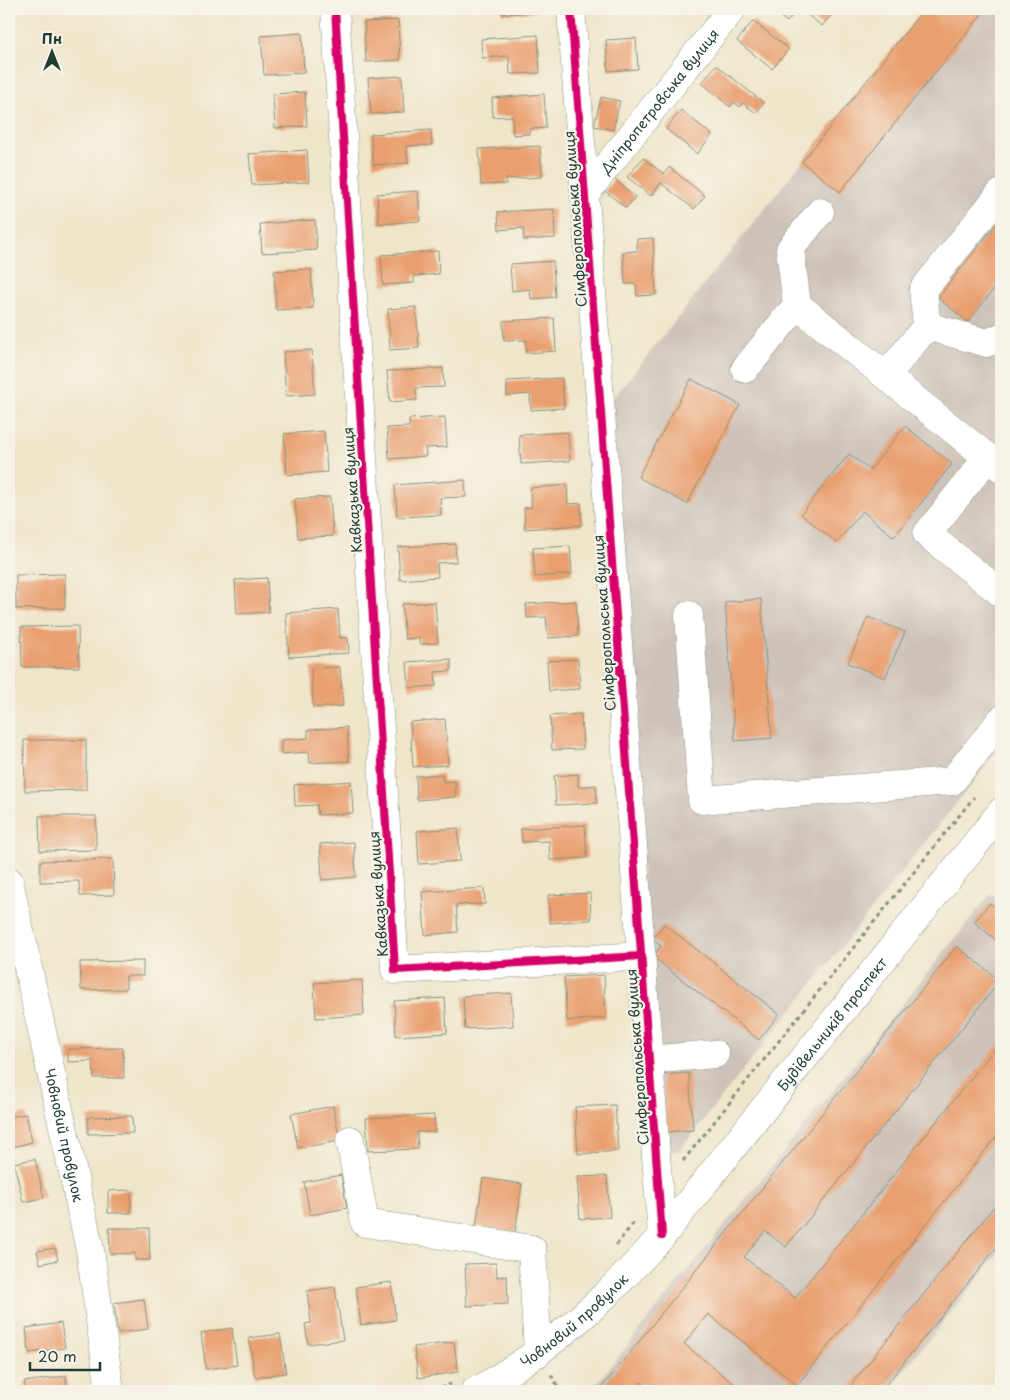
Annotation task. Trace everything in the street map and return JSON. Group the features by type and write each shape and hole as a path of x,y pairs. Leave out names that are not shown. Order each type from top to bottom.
{"street":[{"name":"Кавказька вулиця","path":"335,9 395,970 642,956"},
{"name":"Сімферопольська вулиця","path":"571,9 662,1236"},
{"name":"Дніпропетровська вулиця","path":"585,194 732,9"},
{"path":"886,376 927,326 923,290 1000,194"},
{"path":"745,369 796,305 790,249 820,212"},
{"path":"796,305 995,462 927,534 1001,593"},
{"path":"927,326 986,343 1001,337"},
{"path":"689,615 702,800 952,781 1001,720"},
{"name":"Будівельників проспект","path":"662,1236 1001,812"},
{"name":"Човновий провулок","path":"9,881 90,1250 110,1391"},
{"path":"649,1060 715,1054"},
{"path":"350,1140 365,1223 532,1249 538,1353"},
{"name":"Човновий провулок","path":"465,1387 538,1353 582,1318 628,1274 662,1236"}],"path":[{"path":"659,1191 976,795"},
{"path":"611,1251 635,1221"},
{"path":"433,1391 465,1387"}],"shaded area":[{"path":"924,9 1001,9 1001,747 679,1151 663,1152 608,405"},
{"path":"991,894 1001,903 1001,1250 887,1391 591,1391"}],"building":[{"path":"267,9 288,9 288,10 268,11"},
{"path":"502,9 537,9 537,12 502,14"},
{"path":"770,9 798,9 787,22"},
{"path":"800,9 833,9 835,10 822,26"},
{"path":"924,9 986,9 840,192 802,162"},
{"path":"398,20 400,60 366,62 364,22"},
{"path":"753,21 789,49 772,69 737,41"},
{"path":"302,33 304,73 264,75 261,36"},
{"path":"538,35 540,73 510,74 509,56 482,58 481,39"},
{"path":"636,38 638,69 608,71 606,40"},
{"path":"716,65 764,103 756,113 743,103 740,107 734,102 730,107 702,83"},
{"path":"402,76 404,112 371,114 368,78"},
{"path":"305,92 307,126 275,128 273,94"},
{"path":"544,94 546,128 530,129 530,134 513,135 512,116 493,117 492,98"},
{"path":"601,97 620,101 613,130 594,126"},
{"path":"681,110 712,135 697,154 666,129"},
{"path":"431,130 432,145 406,146 408,163 373,165 371,134"},
{"path":"540,146 542,177 506,179 506,184 481,185 479,149"},
{"path":"307,150 309,182 252,185 249,154"},
{"path":"643,158 664,174 669,167 705,196 694,209 661,183 651,196 627,177"},
{"path":"614,179 635,197 626,208 605,191"},
{"path":"418,191 420,221 379,224 377,194"},
{"path":"554,209 555,238 524,240 523,228 499,230 498,212"},
{"path":"1001,218 1001,280 968,322 938,298"},
{"path":"315,220 317,250 262,253 260,224"},
{"path":"653,238 656,295 637,296 636,284 625,284 623,252 637,251 637,239"},
{"path":"438,251 439,274 414,276 414,283 383,285 381,255"},
{"path":"553,261 555,297 531,299 530,289 512,291 510,264"},
{"path":"311,269 313,308 276,310 274,271"},
{"path":"416,307 419,348 390,350 388,309"},
{"path":"554,318 556,351 526,353 526,340 504,341 503,321"},
{"path":"312,350 315,394 286,396 283,352"},
{"path":"443,368 444,387 416,388 417,400 390,402 387,371"},
{"path":"562,378 564,408 531,410 530,394 507,396 507,381"},
{"path":"691,379 740,405 687,504 638,477"},
{"path":"445,417 447,447 425,448 426,456 389,459 387,428 409,427 409,419"},
{"path":"905,426 952,464 894,537 862,511 837,543 801,514 849,454 870,470"},
{"path":"324,431 327,472 287,475 284,434"},
{"path":"568,432 570,461 521,464 519,435"},
{"path":"465,480 466,497 440,498 441,515 397,517 395,485"},
{"path":"567,485 568,504 581,503 582,525 525,529 524,508 532,507 530,488"},
{"path":"330,497 333,536 298,538 295,499"},
{"path":"455,544 456,562 437,563 438,577 400,580 398,547"},
{"path":"570,546 572,574 535,577 533,548"},
{"path":"65,574 65,608 16,609 16,575"},
{"path":"267,578 269,612 237,614 235,580"},
{"path":"761,599 772,738 735,741 725,602"},
{"path":"576,601 578,636 548,638 546,617 527,618 526,604"},
{"path":"435,602 438,643 419,644 419,638 405,639 402,604"},
{"path":"338,609 340,638 348,638 349,653 289,657 286,613"},
{"path":"868,617 905,632 885,678 848,663"},
{"path":"78,626 79,667 22,667 21,627"},
{"path":"451,659 451,671 435,672 436,686 409,688 407,662"},
{"path":"578,659 580,689 549,691 547,661"},
{"path":"340,667 343,706 313,708 311,668"},
{"path":"581,714 583,749 552,750 550,716"},
{"path":"445,719 448,765 413,767 410,722"},
{"path":"347,727 349,761 310,763 309,752 281,754 281,740 308,738 308,730"},
{"path":"24,740 86,740 86,790 25,791"},
{"path":"442,774 443,782 455,781 456,797 417,800 416,776"},
{"path":"578,774 578,787 596,785 597,803 556,805 554,776"},
{"path":"351,781 353,813 318,815 317,805 295,806 294,785"},
{"path":"39,816 96,816 96,850 40,851"},
{"path":"585,825 587,858 550,860 549,841 522,842 521,829"},
{"path":"458,828 460,861 419,864 417,831"},
{"path":"354,842 356,877 322,880 320,844"},
{"path":"113,859 114,895 80,896 79,881 40,882 40,861"},
{"path":"484,888 485,904 456,905 458,932 425,935 422,892"},
{"path":"590,893 591,920 550,923 548,895"},
{"path":"990,903 1001,912 1001,944 974,922"},
{"path":"664,924 779,1014 759,1040 653,957 661,946 652,939"},
{"path":"957,946 1000,981 786,1247 765,1231 744,1257 795,1298 1001,1041 1001,1131 797,1385 708,1314 684,1344 743,1391 652,1391 641,1382 633,1391 599,1391"},
{"path":"143,961 143,976 126,976 126,989 81,990 80,962"},
{"path":"604,975 606,1018 567,1021 564,977"},
{"path":"362,980 364,1015 316,1018 314,983"},
{"path":"511,993 513,1026 465,1029 463,996"},
{"path":"445,998 447,1033 396,1036 394,1001"},
{"path":"123,1048 124,1078 94,1078 93,1061 68,1062 68,1049"},
{"path":"689,1073 693,1130 667,1132 662,1075"},
{"path":"615,1105 618,1151 578,1154 575,1107"},
{"path":"333,1106 340,1141 298,1148 291,1114"},
{"path":"26,1114 32,1142 9,1148 9,1117"},
{"path":"434,1115 435,1132 417,1132 418,1149 368,1151 366,1118"},
{"path":"132,1116 133,1133 88,1134 88,1117"},
{"path":"35,1159 44,1198 23,1202 14,1163"},
{"path":"341,1175 347,1208 310,1215 304,1182"},
{"path":"607,1176 610,1217 580,1219 577,1177"},
{"path":"483,1178 522,1184 515,1233 476,1227"},
{"path":"131,1190 131,1213 108,1213 108,1191"},
{"path":"1001,1198 1001,1242 881,1391 846,1391"},
{"path":"109,1228 149,1228 150,1260 135,1260 135,1253 110,1254"},
{"path":"55,1248 58,1260 40,1264 37,1251"},
{"path":"496,1263 497,1277 507,1276 508,1304 467,1306 465,1264"},
{"path":"391,1282 396,1320 361,1325 356,1287"},
{"path":"335,1287 343,1340 308,1344 305,1324 311,1323 307,1291"},
{"path":"144,1299 148,1329 118,1333 114,1303"},
{"path":"61,1323 65,1348 29,1353 26,1328"},
{"path":"232,1328 237,1365 206,1369 201,1333"},
{"path":"280,1334 286,1373 255,1377 249,1338"},
{"path":"454,1342 458,1372 418,1378 414,1347"},
{"path":"66,1376 68,1391 26,1391 24,1382"}],"cycle path":[{"path":"335,9 395,970 642,956"},
{"path":"571,9 662,1236"}]}
